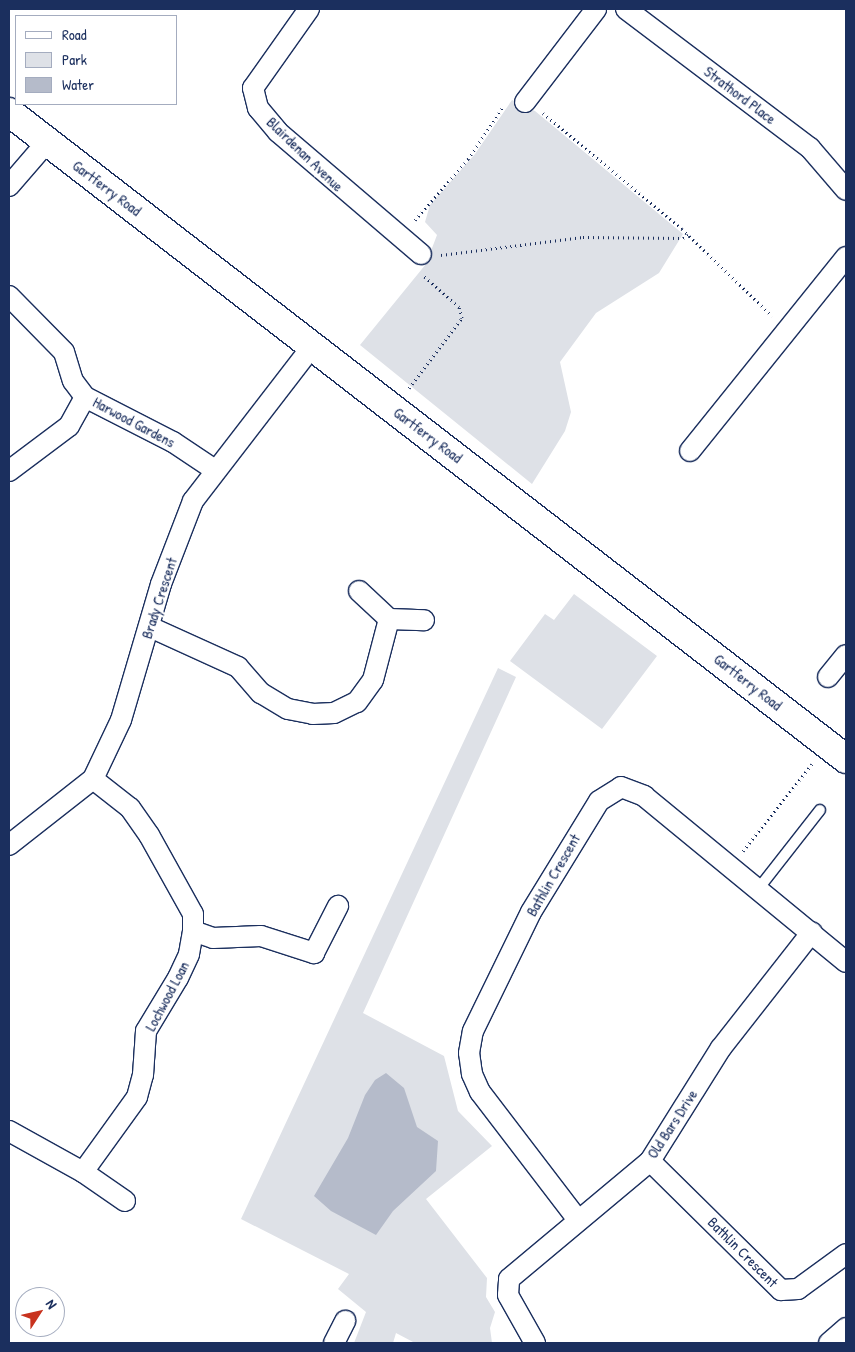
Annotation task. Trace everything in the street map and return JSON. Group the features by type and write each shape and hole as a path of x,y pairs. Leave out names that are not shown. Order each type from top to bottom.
{"street":[{"name":"Blairdenan Avenue","path":"309,9 254,88 258,108 278,132 421,254"},
{"path":"525,102 596,9"},
{"name":"Strathord Place","path":"626,9 810,148 846,190"},
{"name":"Gartferry Road","path":"9,112 313,345 837,752"},
{"path":"9,186 47,142"},
{"path":"690,451 846,257"},
{"name":"Harwood Gardens","path":"9,296 64,352 73,381 85,397 173,442 216,470"},
{"name":"Brady Crescent","path":"9,845 93,779 121,720 150,627 161,584 193,501 313,345"},
{"path":"9,470 69,426 85,397"},
{"path":"359,592 389,619 424,620"},
{"path":"150,627 238,667 261,693 288,709 313,714 334,714 357,702 374,680 389,619"},
{"path":"828,676 846,655"},
{"name":"Lochwood Loan","path":"83,1172 137,1097 143,1075 146,1031 178,978 189,954 193,931 193,914 149,835 130,808 93,779"},
{"name":"Bathlin Crescent","path":"578,1220 480,1092 472,1074 470,1053 473,1031 531,912 580,827 604,797 620,787 632,789 759,888 846,962"},
{"path":"193,931 213,938 261,936 314,953 338,906"},
{"name":"Old Bars Drive","path":"535,1343 511,1303 508,1295 509,1279 650,1161 721,1048 812,932"},
{"path":"9,1131 83,1172 125,1201"},
{"name":"Bathlin Crescent","path":"650,1161 781,1290 798,1289 846,1254"},
{"path":"334,1343 345,1321"},
{"path":"829,1343 846,1328"}],"lane":[{"path":"759,888 820,810"}],"path":[{"path":"406,392 462,318 459,307 418,270 417,260 425,245 412,229 415,220 468,159 504,106 525,102 547,115 688,235 787,330"},
{"path":"421,254 432,256 583,237 683,238 688,235"},
{"path":"731,866 837,752"}],"green space":[{"path":"512,100 535,111 683,234 659,273 596,313 560,362 571,412 565,431 532,484 360,345 426,264 437,235 425,222 430,205 475,154"},
{"path":"574,594 657,656 602,729 510,661 545,614 554,620"},
{"path":"498,668 516,677 363,1013 444,1056 458,1111 492,1146 426,1199 487,1278 486,1297 495,1312 490,1328 492,1343 415,1343 396,1333 393,1343 354,1343 366,1312 338,1289 349,1274 241,1219"}],"water":[{"path":"386,1073 404,1088 417,1127 438,1141 436,1171 393,1211 376,1235 331,1211 314,1196 348,1138 365,1095 375,1080"}]}
